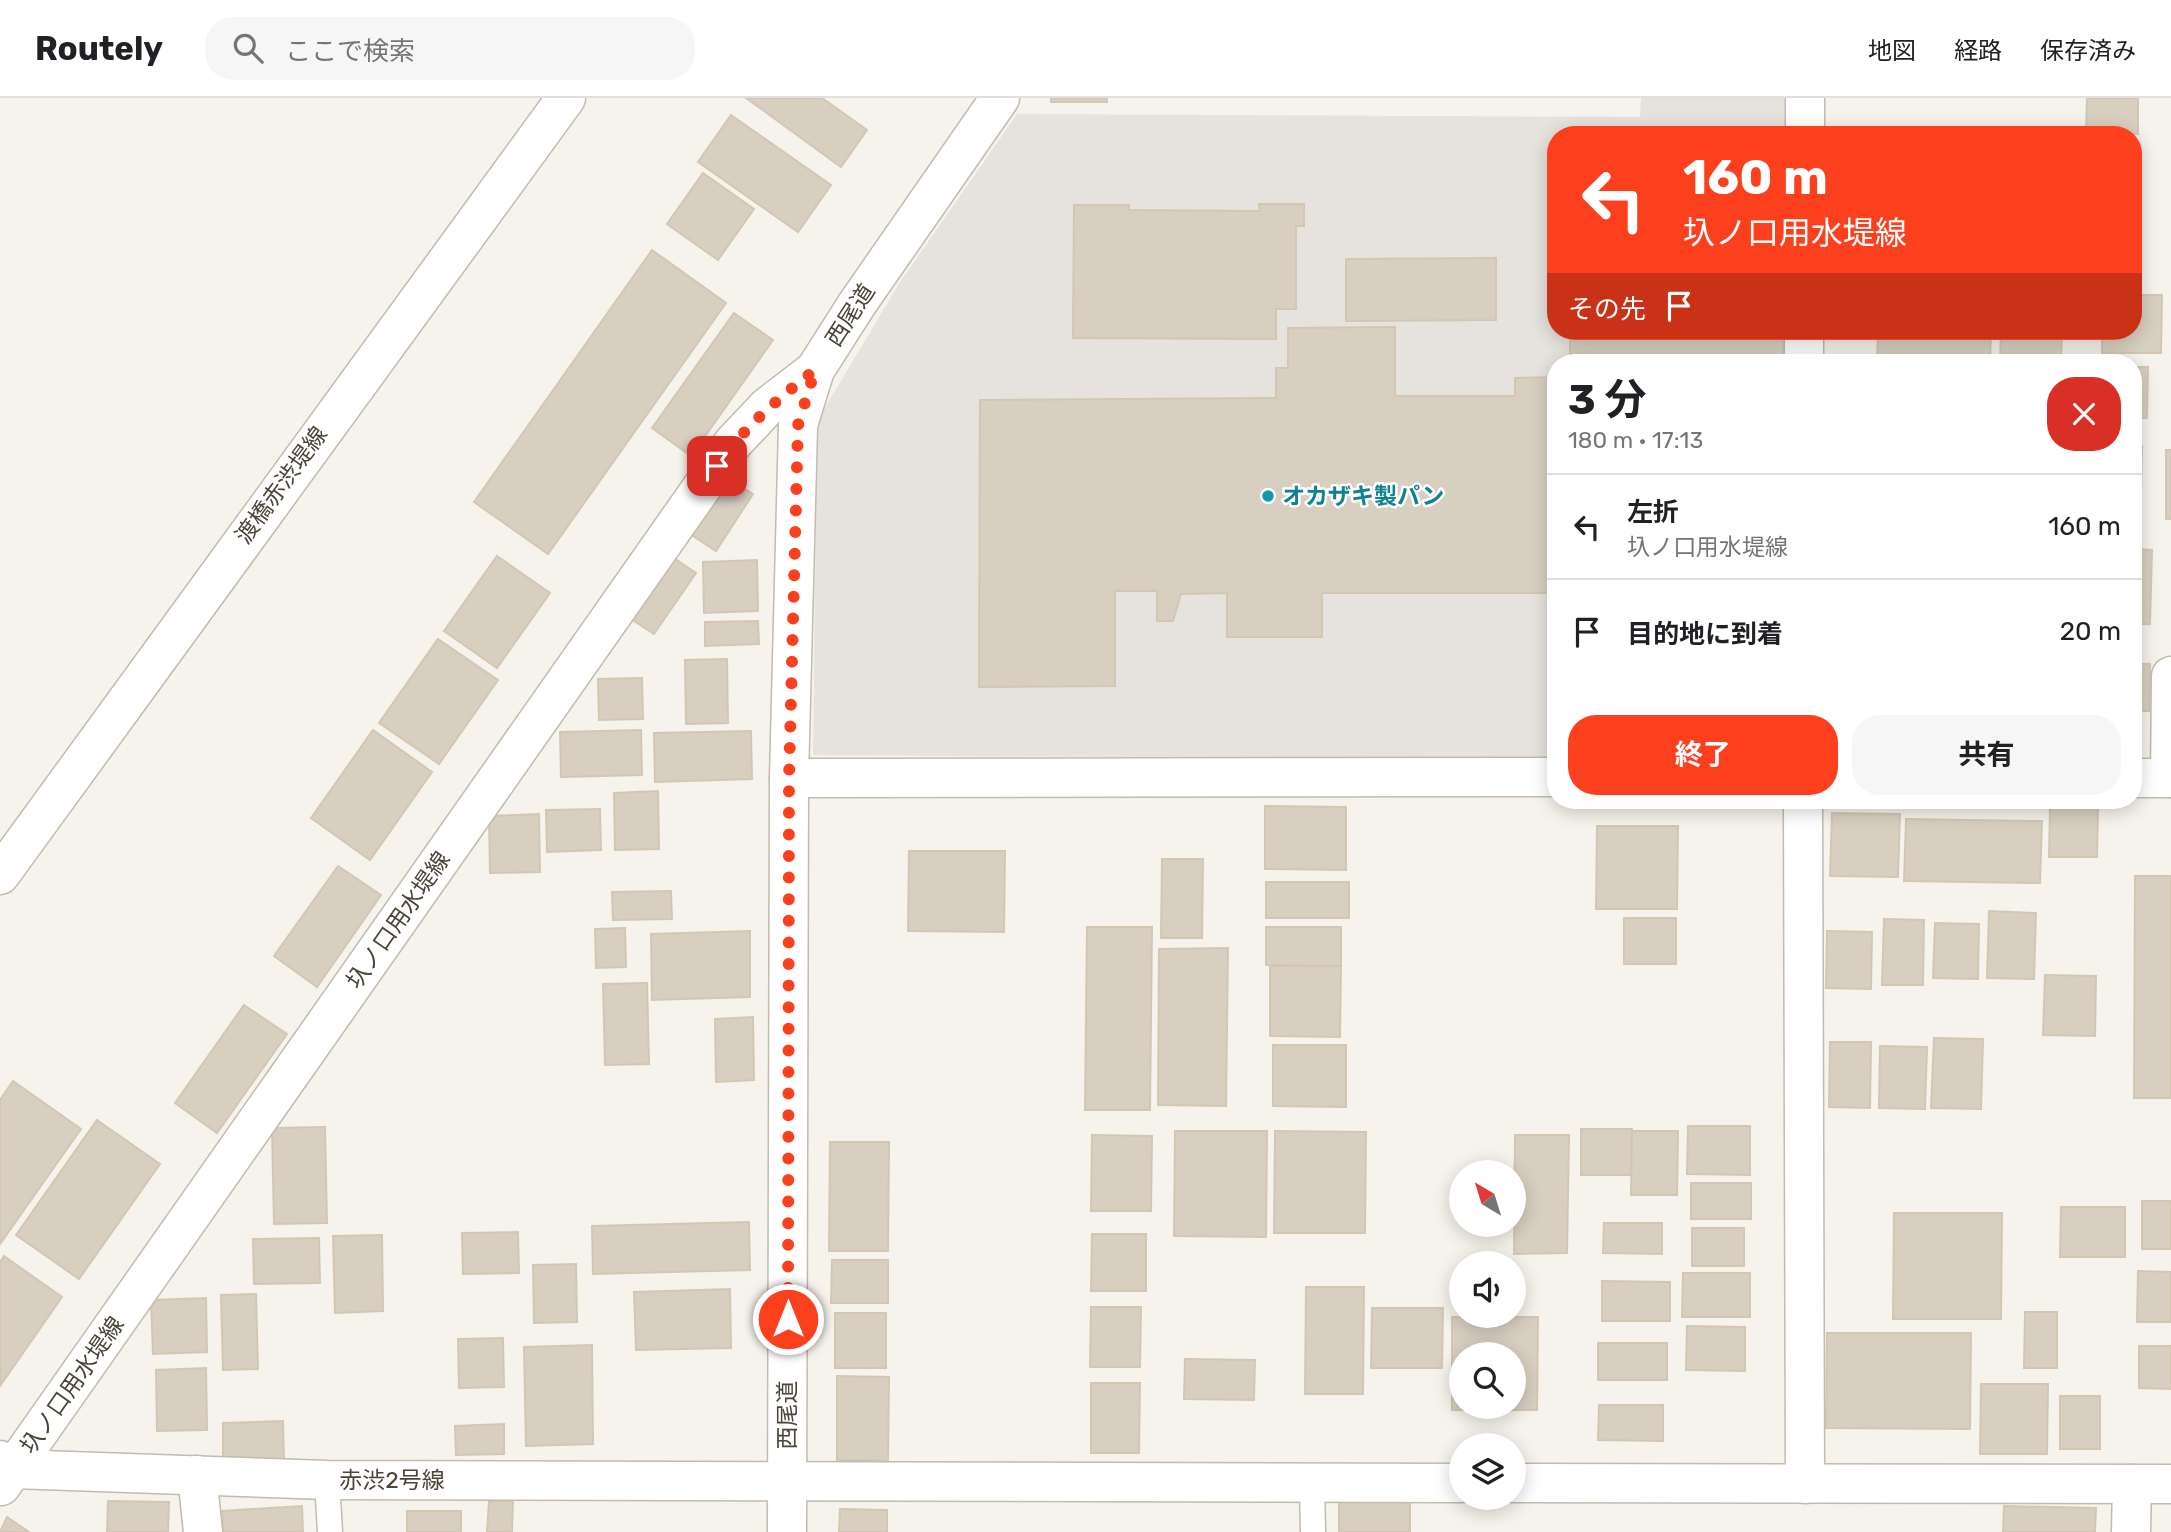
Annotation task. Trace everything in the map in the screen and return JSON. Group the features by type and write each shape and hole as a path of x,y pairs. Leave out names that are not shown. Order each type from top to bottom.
{"street":[{"name":"渡橋赤渋堤線","path":"0,875 566,98"},
{"name":"西尾道","path":"787,1532 789,778 798,425 815,370 857,304 1000,98"},
{"path":"1805,98 1805,126"},
{"name":"圦ノ口用水堤線","path":"4,1472 733,443 767,407 815,370"},
{"path":"2158,778 2171,676"},
{"path":"789,778 1547,777"},
{"path":"1803,809 1805,1484"},
{"name":"赤渋2号線","path":"4,1472 327,1480 1449,1483"},
{"path":"197,1475 203,1532"},
{"path":"1526,1483 2171,1484"},
{"path":"2131,1532 2132,1484"}],"lane":[{"path":"327,1480 330,1532"},
{"path":"1312,1483 1314,1532"}],"shaded area":[{"path":"1641,98 1789,98 1789,126 1547,126 1547,340 1789,340 1789,354 1547,354 1547,760 813,755 817,421 900,282 1017,114 1640,117"}],"building":[{"path":"746,98 822,98 867,130 841,167"},
{"path":"1051,98 1107,98 1107,102 1051,102"},
{"path":"2087,98 2138,98 2138,126 2086,126"},
{"path":"731,115 831,185 798,232 698,162"},
{"path":"703,173 754,209 718,260 667,224"},
{"path":"1259,204 1304,204 1304,226 1296,226 1296,309 1276,309 1276,339 1073,338 1074,205 1129,205 1129,210 1260,211"},
{"path":"652,250 726,303 548,554 474,502"},
{"path":"1496,258 1496,320 1346,321 1346,259"},
{"path":"2142,295 2162,295 2161,353 2102,353 2102,340 2142,340"},
{"path":"734,313 773,340 691,456 652,428"},
{"name":"オカザキ製パン","path":"1395,327 1395,396 1515,396 1515,378 1547,377 1547,593 1322,593 1322,637 1227,637 1227,593 1181,594 1173,621 1157,621 1157,591 1115,591 1115,686 979,687 980,400 1276,398 1276,368 1288,368 1288,328"},
{"path":"1570,340 1783,340 1783,354 1570,354"},
{"path":"1878,340 1991,340 1990,354 1877,354"},
{"path":"2001,340 2062,340 2061,354 2000,354"},
{"path":"2142,367 2148,367 2147,418 2142,418"},
{"path":"2166,450 2171,450 2171,519 2166,519"},
{"path":"727,478 753,494 716,551 690,534"},
{"path":"2142,549 2152,550 2150,624 2142,624"},
{"path":"497,556 550,593 497,668 444,631"},
{"path":"671,556 696,573 654,634 628,617"},
{"path":"757,560 758,611 704,613 703,562"},
{"path":"758,621 759,644 705,646 705,622"},
{"path":"438,639 498,680 439,764 379,723"},
{"path":"727,659 728,723 686,724 685,660"},
{"path":"2142,664 2150,664 2149,711 2142,711"},
{"path":"642,678 643,719 599,720 598,679"},
{"path":"373,730 432,772 370,860 311,818"},
{"path":"641,730 642,775 561,777 560,732"},
{"path":"751,731 752,779 655,782 654,733"},
{"path":"658,791 659,849 615,850 614,793"},
{"path":"1265,806 1346,807 1346,870 1265,869"},
{"path":"600,809 601,850 547,852 546,810"},
{"path":"2050,809 2098,809 2097,857 2049,857"},
{"path":"1832,813 1900,814 1898,877 1830,876"},
{"path":"539,814 540,872 490,873 489,816"},
{"path":"1906,819 2042,821 2040,883 1904,881"},
{"path":"1597,826 1678,826 1677,909 1596,909"},
{"path":"909,851 1005,851 1004,932 908,931"},
{"path":"1162,859 1203,859 1202,938 1161,938"},
{"path":"338,866 381,895 317,987 274,956"},
{"path":"2135,876 2171,876 2171,1098 2134,1098"},
{"path":"1266,882 1349,882 1349,918 1266,918"},
{"path":"671,891 672,919 613,920 612,892"},
{"path":"1989,911 2036,913 2034,979 1987,978"},
{"path":"1624,918 1676,918 1676,964 1624,964"},
{"path":"1884,919 1924,920 1923,985 1882,985"},
{"path":"1935,923 1979,924 1978,979 1933,978"},
{"path":"1087,927 1152,927 1150,1110 1085,1110"},
{"path":"1266,927 1341,927 1341,966 1266,965"},
{"path":"625,928 626,967 596,968 595,929"},
{"path":"750,931 750,997 652,1000 651,934"},
{"path":"1827,931 1872,932 1871,989 1826,988"},
{"path":"1228,948 1226,1106 1158,1105 1159,949"},
{"path":"1270,966 1341,966 1340,1037 1270,1036"},
{"path":"2045,975 2096,976 2095,1036 2043,1035"},
{"path":"647,983 649,1064 605,1065 603,984"},
{"path":"244,1005 287,1034 217,1133 175,1103"},
{"path":"753,1017 754,1080 716,1082 715,1019"},
{"path":"1934,1038 1983,1039 1981,1109 1931,1108"},
{"path":"1830,1042 1871,1042 1870,1108 1829,1107"},
{"path":"1273,1045 1346,1045 1346,1107 1273,1106"},
{"path":"1880,1046 1927,1047 1925,1109 1879,1108"},
{"path":"13,1081 81,1129 0,1244 0,1100"},
{"path":"97,1120 160,1164 79,1279 16,1235"},
{"path":"1688,1126 1750,1126 1750,1175 1687,1174"},
{"path":"325,1127 327,1223 274,1224 272,1128"},
{"path":"1581,1129 1632,1129 1631,1175 1581,1175"},
{"path":"1175,1131 1267,1131 1266,1237 1174,1236"},
{"path":"1275,1131 1366,1132 1365,1233 1274,1233"},
{"path":"1632,1131 1678,1131 1677,1195 1631,1195"},
{"path":"1092,1135 1152,1136 1151,1211 1091,1211"},
{"path":"1515,1135 1569,1135 1567,1253 1526,1254 1526,1251 1514,1251 1514,1237 1526,1237 1526,1160 1515,1160"},
{"path":"830,1142 889,1142 888,1251 829,1251"},
{"path":"1691,1183 1751,1183 1751,1219 1691,1219"},
{"path":"2142,1201 2171,1201 2171,1249 2142,1249"},
{"path":"2061,1207 2125,1207 2125,1257 2060,1257"},
{"path":"1894,1213 2002,1213 2001,1319 1893,1319"},
{"path":"749,1222 750,1270 593,1274 592,1226"},
{"path":"1604,1223 1662,1223 1662,1254 1603,1253"},
{"path":"1692,1228 1744,1228 1744,1266 1692,1266"},
{"path":"518,1232 519,1273 463,1274 462,1233"},
{"path":"1092,1234 1146,1234 1146,1291 1091,1291"},
{"path":"382,1235 383,1311 335,1313 333,1236"},
{"path":"319,1238 320,1283 254,1284 253,1239"},
{"path":"4,1256 62,1297 0,1386 0,1262"},
{"path":"832,1260 888,1260 888,1303 831,1303"},
{"path":"576,1264 577,1322 534,1323 533,1265"},
{"path":"2138,1271 2171,1272 2171,1322 2137,1322"},
{"path":"1683,1273 1750,1273 1750,1317 1682,1317"},
{"path":"1602,1281 1670,1282 1670,1321 1602,1321"},
{"path":"1306,1287 1364,1287 1363,1394 1305,1394"},
{"path":"730,1289 731,1348 636,1350 634,1292"},
{"path":"256,1294 258,1369 223,1370 221,1295"},
{"path":"206,1298 207,1352 153,1354 151,1300"},
{"path":"1091,1307 1141,1307 1140,1367 1090,1367"},
{"path":"1372,1308 1443,1308 1442,1368 1371,1368"},
{"path":"2025,1312 2057,1312 2057,1368 2024,1368"},
{"path":"835,1313 886,1313 886,1368 835,1368"},
{"path":"1526,1317 1538,1317 1537,1410 1526,1410 1526,1342 1452,1342 1452,1328 1526,1328"},
{"path":"1687,1326 1745,1327 1745,1371 1686,1370"},
{"path":"1827,1333 1971,1333 1970,1429 1826,1428"},
{"path":"503,1338 504,1387 459,1388 458,1339"},
{"path":"1598,1343 1667,1343 1667,1380 1598,1380"},
{"path":"592,1345 593,1444 526,1446 524,1347"},
{"path":"2139,1346 2171,1346 2171,1389 2139,1388"},
{"path":"1185,1359 1255,1360 1254,1400 1184,1399"},
{"path":"206,1368 207,1430 157,1431 156,1370"},
{"path":"837,1376 889,1377 888,1460 837,1460"},
{"path":"1091,1383 1140,1383 1139,1453 1091,1453"},
{"path":"1981,1384 2048,1384 2047,1454 1980,1454"},
{"path":"2060,1396 2100,1396 2100,1449 2060,1449"},
{"path":"1599,1405 1663,1405 1663,1441 1598,1440"},
{"path":"283,1421 284,1461 223,1462 223,1423"},
{"path":"504,1424 504,1454 456,1455 455,1426"},
{"path":"108,1501 169,1502 168,1532 107,1532"},
{"path":"489,1501 513,1501 512,1532 487,1532"},
{"path":"1410,1501 1410,1532 1339,1532 1339,1502"},
{"path":"302,1506 303,1532 224,1532 222,1511"},
{"path":"2004,1506 2096,1508 2095,1532 2003,1532"},
{"path":"840,1509 887,1510 887,1532 839,1532"},
{"path":"407,1511 461,1511 461,1532 407,1532"},
{"path":"7,1517 29,1532 0,1532"}],"place":[{"name":"オカザキ製パン","path":"1268,496"}],"route":[{"path":"717,466 733,443 767,407 815,370 798,425 789,778 788,1319"}]}
